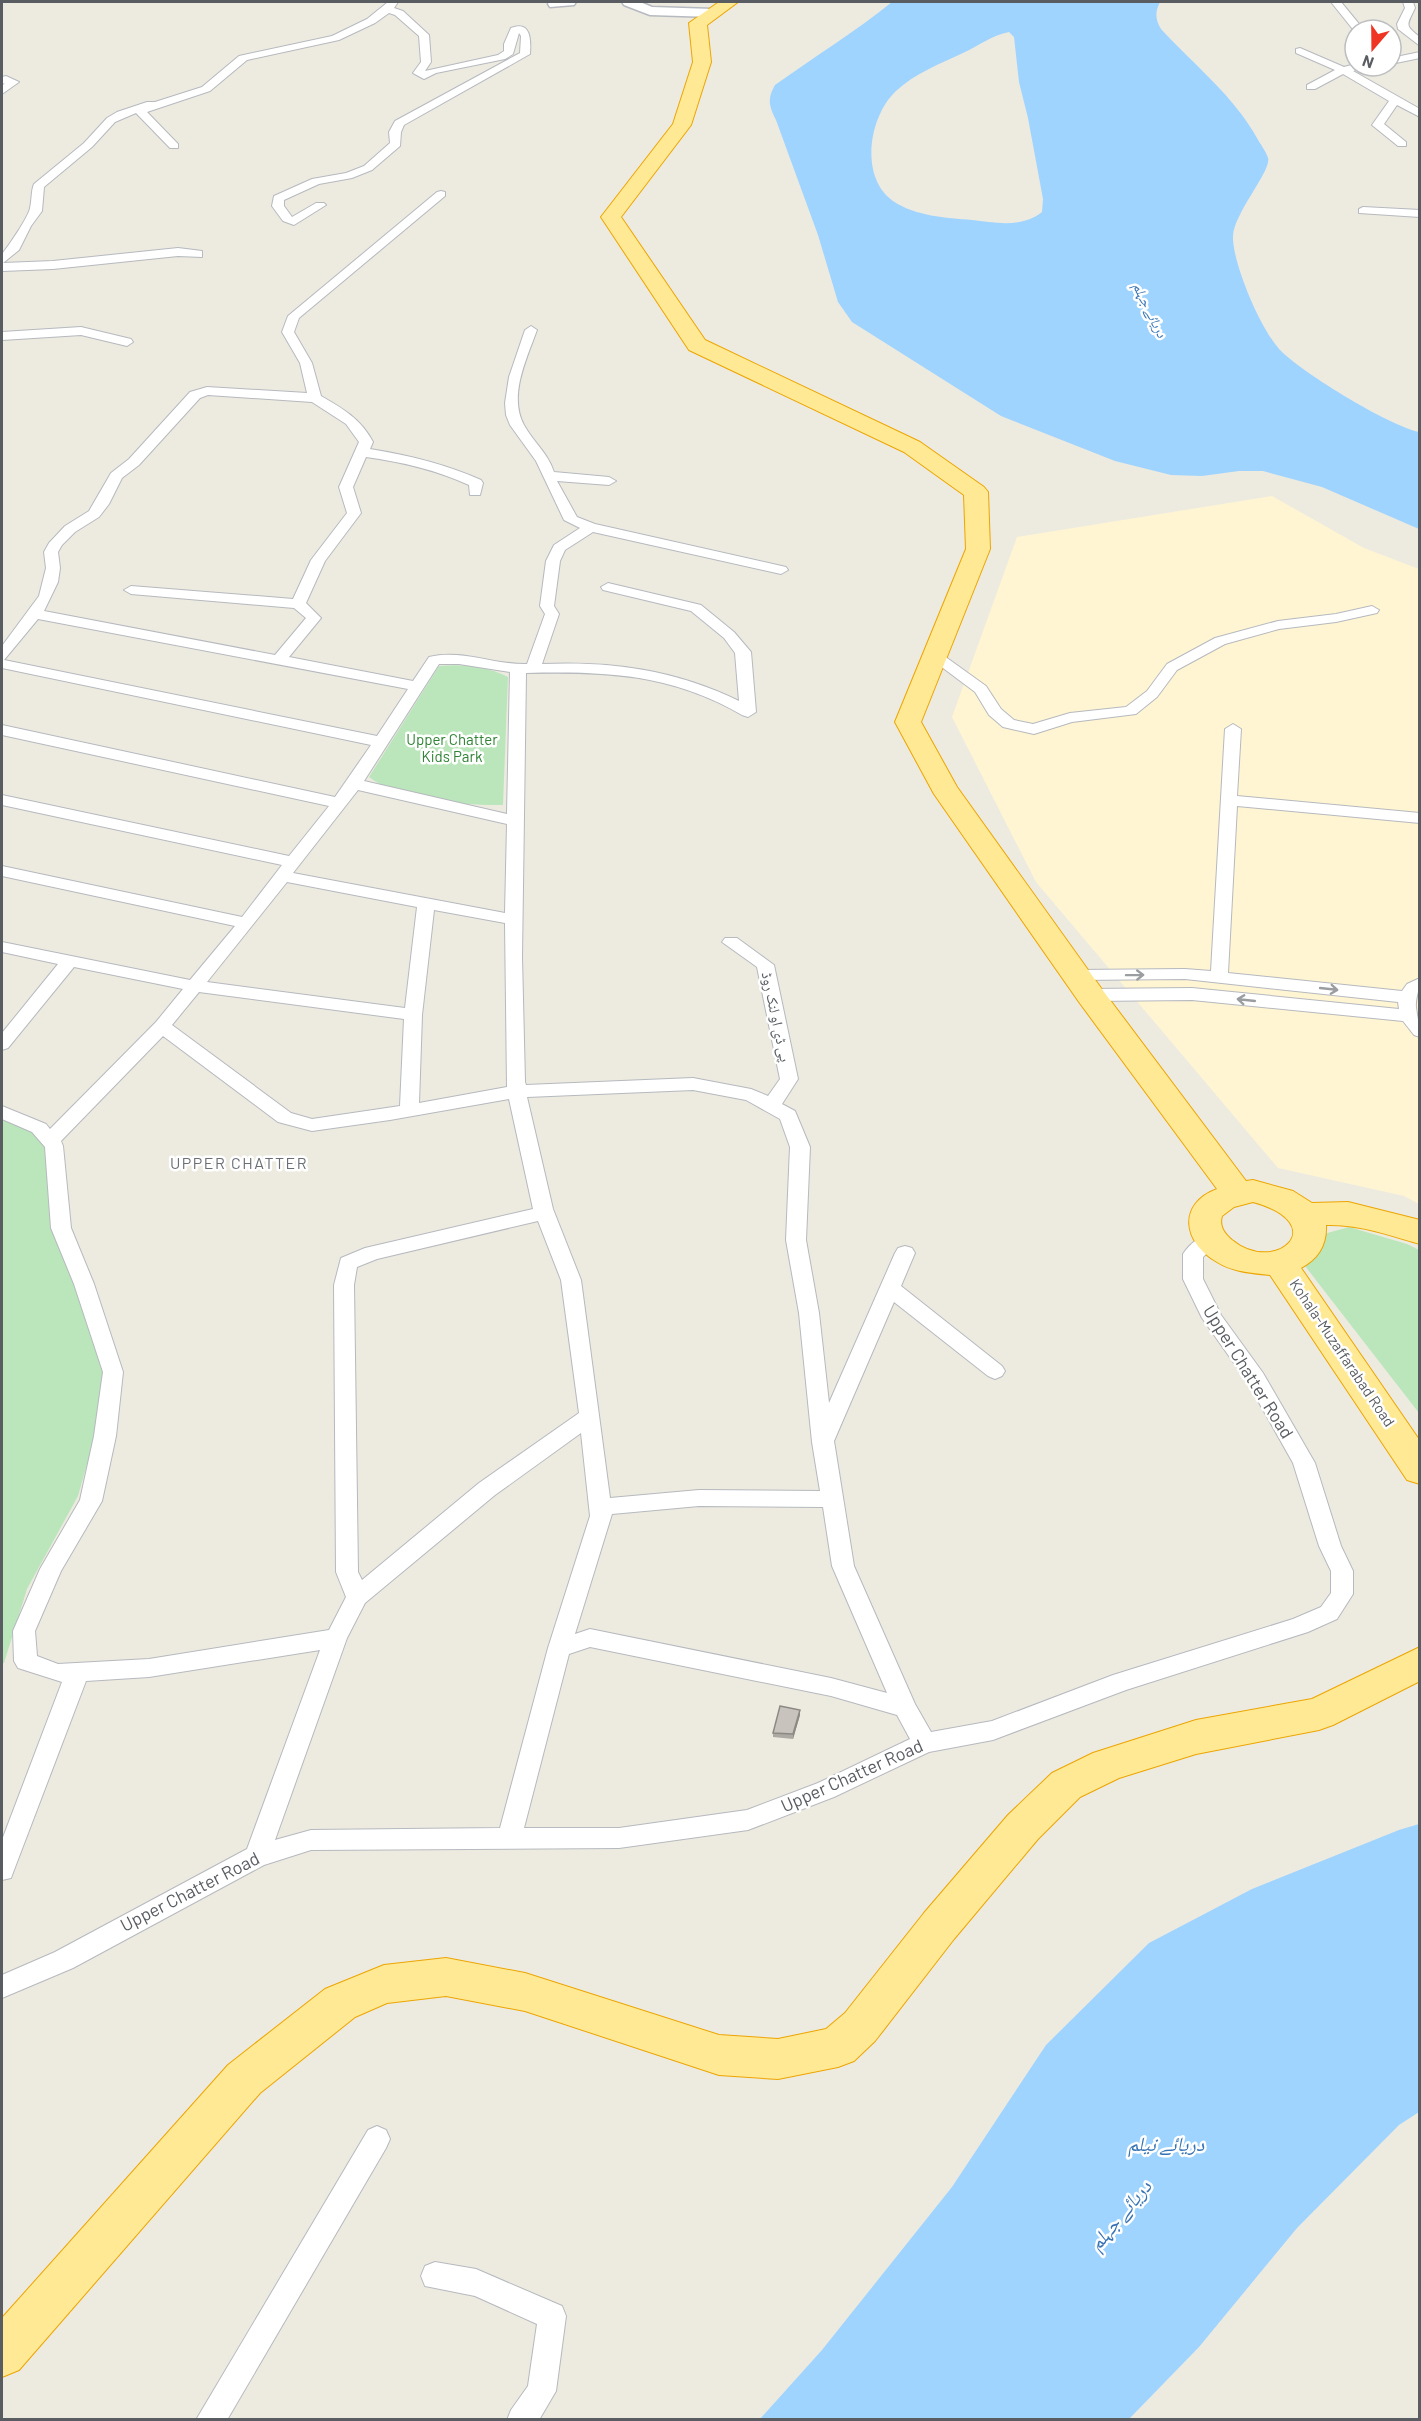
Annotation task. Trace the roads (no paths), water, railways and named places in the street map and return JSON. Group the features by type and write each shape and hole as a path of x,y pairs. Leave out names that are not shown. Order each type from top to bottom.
{"highway":[{"path":"722,7 698,23 702,62 682,125 611,217 697,345 912,447 976,492 978,549 908,722 944,788 1083,985 1237,1192"},
{"path":"1253,1191 1271,1194 1287,1200 1305,1215 1312,1232 1310,1243 1302,1253 1280,1262 1255,1263 1237,1258 1222,1250 1211,1240 1206,1228 1206,1216 1211,1205 1222,1197 1237,1192 1253,1191"},
{"path":"1305,1215 1348,1213 1400,1225 1419,1233"},
{"name":"Kohala-Muzaffarabad Road","path":"1280,1262 1412,1457"},
{"path":"2,2353 244,2079 340,2003 384,1984 446,1977 525,1992 719,2055 778,2060 838,2047 860,2027 939,1926 1023,1827 1066,1785 1107,1765 1196,1737 1319,1714 1419,1663"}],"main road":[{"path":"558,2 555,4 569,2"},
{"path":"629,2 650,11 722,7"}],"street":[{"path":"1336,2 1348,18"},
{"path":"1407,2 1410,8 1402,24 1403,29 1419,43"},
{"path":"174,146 140,111 206,89 243,58 335,38 371,21 391,5 424,35 426,62 418,73 424,76 501,57 509,52 509,44 515,30 520,28 526,36 525,54 399,123 395,132 396,144 368,168 348,176 316,181 278,198 278,206 287,219 294,221 320,205"},
{"path":"1300,51 1343,70"},
{"path":"1403,59 1419,55"},
{"path":"1311,87 1343,70"},
{"path":"1357,78 1419,114"},
{"path":"2,81 6,79 14,82 2,91"},
{"path":"2,260 15,247 25,226 36,211 38,186 88,145 105,125 132,110 181,95 184,97"},
{"path":"1395,100 1378,125 1402,144"},
{"path":"315,398 306,363 288,332 294,316 418,211 441,195"},
{"path":"1363,211 1419,214"},
{"path":"2,267 53,265 178,252 198,254"},
{"path":"531,330 516,371 512,405 516,423 544,461 548,476 571,520 591,527 781,570"},
{"path":"2,336 81,331 127,342"},
{"path":"2,655 50,593 54,564 51,552 56,543 70,529 94,514 102,504 116,476 134,462 195,395 207,391 282,394 315,398 342,414 361,429 366,442 346,487 354,513 318,560 298,604"},
{"path":"362,452 402,458 452,472 476,483 475,492"},
{"path":"548,476 609,481"},
{"path":"509,1838 559,1648 601,1516 571,1280 545,1213 517,1090 513,957 516,822 526,669 552,614 547,606 553,561 559,548 591,527"},
{"path":"50,1141 162,1026 246,923 354,784 434,660 459,659 526,669 625,669 674,681 735,703 748,712 742,652 729,635 696,608 608,587"},
{"path":"130,590 298,604 314,618 279,660"},
{"path":"935,656 981,689 995,712 1009,724 1034,729 1070,718 1130,711 1152,694 1172,667 1220,641 1278,625 1336,618 1372,610"},
{"path":"35,614 417,686"},
{"path":"2,664 381,742"},
{"path":"1219,978 1233,729"},
{"path":"2,730 339,803"},
{"path":"354,784 516,822"},
{"path":"2,800 426,905 514,920"},
{"path":"1229,800 1419,818"},
{"path":"2,871 246,923"},
{"path":"409,1110 413,1015 426,905"},
{"name":"پی ڈی او لنک روڈ","path":"731,942 765,965 789,1079 771,1106"},
{"path":"2,947 194,986 413,1015"},
{"path":"2,1044 70,961"},
{"path":"1083,985 1185,974 1407,997"},
{"path":"1419,983 1407,997 1406,1010 1412,1024 1419,1031"},
{"path":"1083,985 1408,1016"},
{"path":"162,1026 285,1118 312,1125 517,1090 693,1083 751,1095 788,1114 800,1147 796,1240 809,1313 822,1442 843,1566 904,1708 925,1743"},
{"path":"2,1112 39,1128 54,1146 61,1228 84,1284 113,1372 105,1436 91,1502 51,1569 24,1631 26,1661 57,1673 149,1668 336,1638"},
{"path":"357,1597 347,1572 344,1285 348,1263 372,1253 545,1213"},
{"name":"Upper Chatter Road","path":"2,1987 64,1960 257,1856 310,1840 619,1838 748,1820 826,1790 925,1743 993,1730 1115,1684 1300,1626 1329,1613 1342,1594 1342,1571 1330,1546 1304,1463 1256,1378 1212,1318 1193,1279 1193,1254 1211,1240"},
{"path":"822,1442 905,1253"},
{"path":"890,1288 995,1371"},
{"path":"257,1856 336,1638 357,1597 487,1489 590,1416"},
{"path":"600,1507 699,1498 832,1498"},
{"path":"559,1648 590,1638 831,1687 904,1708"},
{"path":"2,1870 77,1672"},
{"path":"210,2420 377,2139"},
{"path":"435,2276 476,2283 552,2316 542,2391 521,2420"}],"water":[{"name":"دریائے جہلم","path":"892,2 1160,2 1156,15 1161,29 1237,108 1268,158 1264,172 1239,216 1233,236 1237,263 1257,314 1274,343 1309,373 1368,410 1419,432 1419,529 1322,487 1263,471 1239,471 1202,476 1171,475 1115,461 1001,416 852,322 838,302 818,235 772,111 770,99 775,85","holes":["1009,32 1014,37 1019,82 1043,199 1042,212 1026,220 999,223 931,215 911,210 893,201 882,190 875,177 872,162 874,130 887,102 903,85 928,69 997,36"]},
{"name":"دریائے نیلم","path":"1419,1824 1419,2112 1399,2125 1297,2228 1199,2347 1129,2419 760,2419 822,2350 952,2187 1046,2045 1149,1943 1252,1889"}],"district":[{"name":"UPPER CHATTER","path":"239,1163"}],"park label":[{"name":"Upper Chatter Kids Park","path":"452,748"}]}
